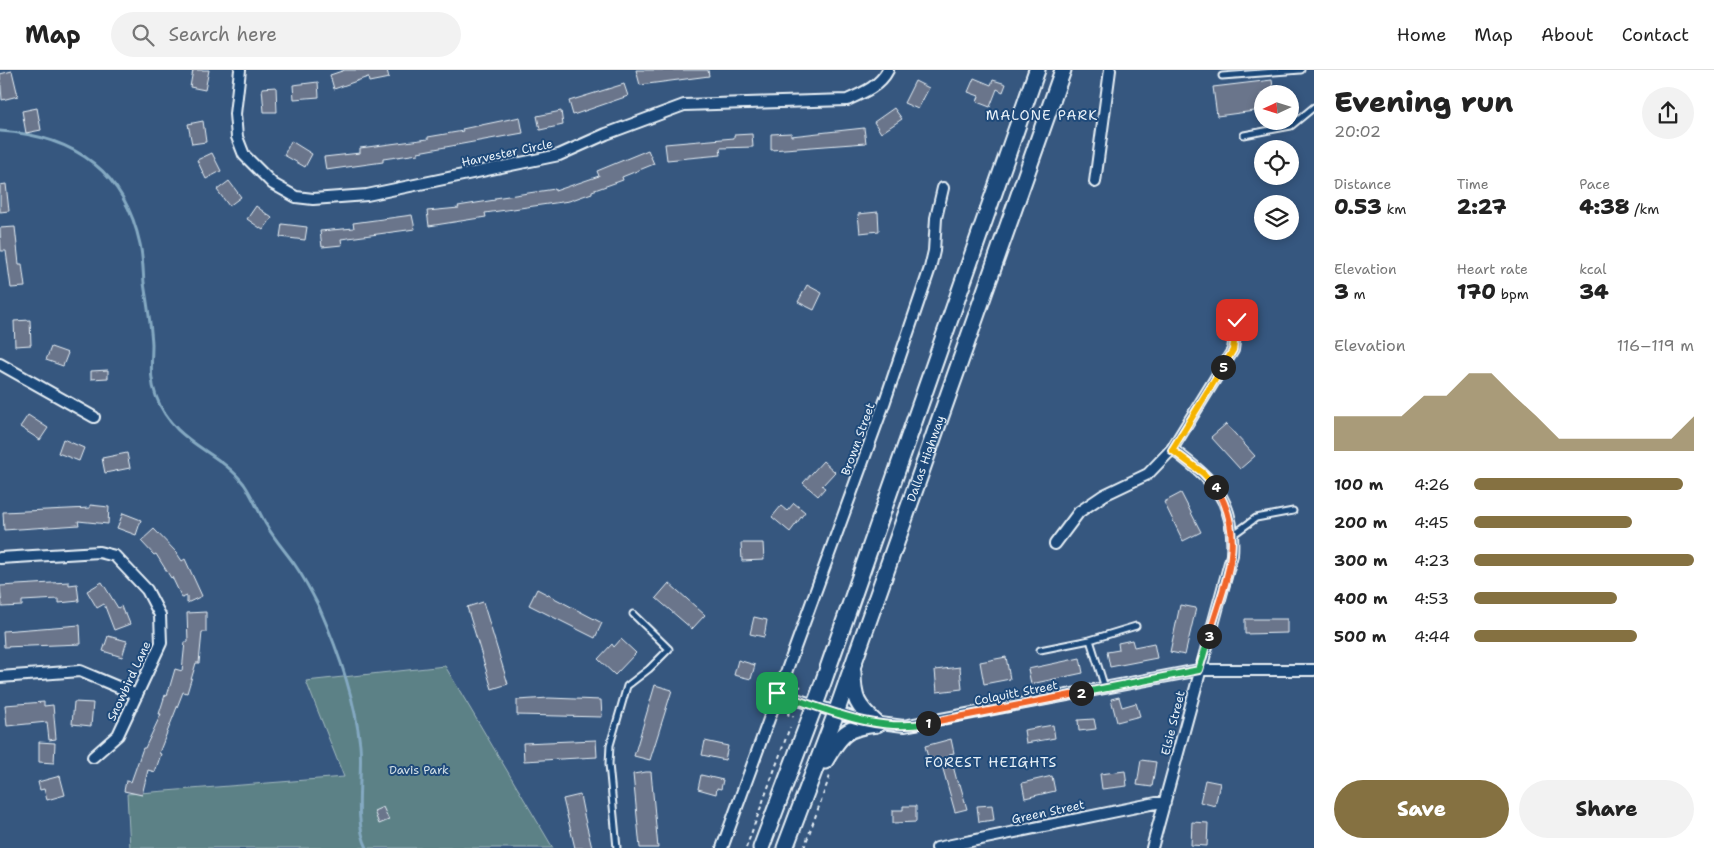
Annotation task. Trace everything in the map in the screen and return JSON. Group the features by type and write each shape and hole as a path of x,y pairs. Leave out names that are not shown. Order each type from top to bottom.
{"main road":[{"name":"Dallas Highway","path":"761,848 815,705 1037,70"},
{"name":"Dallas Highway","path":"786,848 836,713 1063,70"},
{"path":"854,660 854,697 862,710 877,724"},
{"path":"804,799 839,738 853,728 877,724"}],"street":[{"name":"Harvester Circle","path":"240,70 235,114 237,137 244,155 273,184 296,197 313,199 368,195 559,155 606,134 684,105 847,100 869,90 884,78 888,70"},
{"path":"1096,182 1110,70"},
{"name":"Brown Street","path":"722,848 885,401 930,268 942,188"},
{"path":"1055,544 1079,512 1104,495 1148,474 1172,450 1233,350 1237,320"},
{"path":"0,364 94,417"},
{"name":"Elsie Street","path":"1152,848 1199,670 1232,555 1234,534 1226,505 1216,486 1203,473 1172,450"},
{"name":"Snowbird Lane","path":"0,558 100,552 115,556 147,590 160,616 161,643 118,735 93,757"},
{"name":"Colquitt Street","path":"815,705 877,724 904,726 1199,670 1314,670"},
{"path":"0,677 80,671 137,695"},
{"path":"777,693 815,705"},
{"name":"Green Street","path":"937,848 1146,805 1165,803"}],"lane":[{"path":"1222,76 1301,70"},
{"path":"1244,135 1291,126 1314,108"},
{"path":"1234,534 1256,518 1293,511"},
{"path":"617,848 609,764 610,745 627,686 649,669 669,649 634,614"},
{"path":"1040,650 1090,640 1136,626"},
{"path":"1090,640 1105,688"}],"path":[{"path":"795,689 796,685 801,687"},
{"path":"789,712 790,717 794,716"},
{"path":"746,848 790,727"},
{"path":"804,848 833,767"}],"green space":[{"name":"Davis Park","path":"445,666 553,848 130,848 127,794 344,777 306,681"}],"building":[{"path":"193,70 209,70 205,90 190,87"},
{"path":"345,70 387,70 389,78 369,82 368,77 334,89 330,75"},
{"path":"636,70 708,70 709,76 640,85"},
{"path":"12,71 18,96 2,100 0,74"},
{"path":"974,78 991,85 993,80 1006,84 1003,92 997,89 990,107 977,102 979,96 968,92"},
{"path":"1272,80 1273,85 1254,85 1254,111 1217,116 1213,87"},
{"path":"915,81 929,88 918,109 904,103"},
{"path":"318,82 319,97 294,99 293,85"},
{"path":"624,84 628,96 573,115 569,101"},
{"path":"276,87 277,112 264,112 262,88"},
{"path":"37,108 41,130 26,133 22,111"},
{"path":"894,108 902,119 881,133 874,122"},
{"path":"561,111 563,125 540,130 537,116"},
{"path":"520,117 523,133 383,159 383,162 326,170 324,157 360,153 360,148 428,139 428,137 463,131 462,129"},
{"path":"203,121 206,142 192,144 188,124"},
{"path":"864,128 866,143 771,150 771,134 791,133 791,136"},
{"path":"752,134 753,147 720,148 721,155 667,160 665,144 734,138 734,135"},
{"path":"291,141 312,154 305,167 284,155"},
{"path":"648,150 654,164 622,177 623,180 569,201 485,213 486,217 429,226 427,211 459,208 458,206 495,200 495,198 555,189 555,191 599,176 597,171"},
{"path":"212,153 221,171 206,179 197,160"},
{"path":"229,181 241,197 229,206 217,190"},
{"path":"6,184 9,211 0,212 0,185"},
{"path":"256,206 272,218 263,230 247,219"},
{"path":"878,212 879,231 860,233 858,214"},
{"path":"412,215 415,229 341,239 342,245 322,247 320,231 354,228 353,223"},
{"path":"282,224 307,227 305,240 280,237"},
{"path":"15,227 19,264 22,264 25,287 11,288 6,251 1,251 0,228"},
{"path":"807,285 822,293 814,310 798,302"},
{"path":"30,320 31,345 15,346 14,321"},
{"path":"51,347 68,353 63,366 46,360"},
{"path":"108,370 108,378 91,379 91,371"},
{"path":"28,415 48,428 40,440 20,427"},
{"path":"1226,424 1255,456 1240,469 1211,437"},
{"path":"63,439 84,448 79,461 58,453"},
{"path":"127,453 130,468 105,473 102,458"},
{"path":"823,461 835,472 822,486 825,488 818,496 803,483"},
{"path":"1181,493 1201,532 1183,541 1164,502"},
{"path":"794,503 805,512 790,532 772,517 781,506 787,511"},
{"path":"90,505 109,507 108,524 78,521 79,525 4,530 3,512 90,508"},
{"path":"123,513 141,520 136,535 117,528"},
{"path":"154,529 182,561 185,559 202,596 187,603 187,596 182,598 172,577 156,554 154,555 141,541"},
{"path":"741,543 763,543 764,560 742,561"},
{"path":"69,582 69,585 77,584 79,601 59,603 59,599 22,601 22,606 2,607 0,586"},
{"path":"102,582 118,608 121,606 130,624 114,630 104,604 97,608 87,591"},
{"path":"669,583 705,615 692,629 656,598"},
{"path":"537,589 602,623 595,638 529,605"},
{"path":"483,602 508,684 492,689 467,607"},
{"path":"1180,605 1196,608 1185,655 1170,652"},
{"path":"206,612 206,632 202,632 199,663 196,663 187,693 183,692 159,753 161,754 155,772 148,770 142,795 124,791 126,781 131,782 143,748 145,748 161,714 159,714 165,695 167,696 175,669 182,671 185,642 188,642 187,613"},
{"path":"754,617 767,620 764,637 750,634"},
{"path":"1245,619 1287,619 1287,633 1245,634"},
{"path":"80,625 81,644 4,647 3,631"},
{"path":"108,636 127,641 122,657 103,651"},
{"path":"621,639 636,653 615,675 598,659 612,644 614,647"},
{"path":"1132,640 1134,647 1154,643 1157,658 1110,667 1107,652 1119,650 1118,643"},
{"path":"1006,657 1010,679 984,684 980,662"},
{"path":"1080,658 1083,673 1031,684 1028,669"},
{"path":"738,660 755,665 751,679 734,675"},
{"path":"960,667 962,689 937,692 935,670"},
{"path":"655,685 672,690 650,760 634,756"},
{"path":"1119,697 1122,707 1136,703 1140,716 1117,722 1111,699"},
{"path":"549,698 601,700 602,717 517,715 517,700"},
{"path":"44,702 44,706 53,705 56,739 49,740 47,722 7,726 5,705"},
{"path":"74,702 93,703 91,726 72,724"},
{"path":"1094,719 1096,729 1079,731 1078,720"},
{"path":"1053,725 1055,738 1026,743 1024,730"},
{"path":"951,739 954,753 950,754 958,785 960,784 967,809 955,812 941,762 938,763 937,758 929,761 925,746"},
{"path":"596,740 597,757 524,761 523,743"},
{"path":"705,741 728,746 725,760 702,755"},
{"path":"39,742 55,743 54,763 39,762"},
{"path":"1141,760 1156,762 1152,787 1137,785"},
{"path":"1125,771 1127,786 1102,789 1100,774"},
{"path":"651,772 658,848 640,848 633,774"},
{"path":"701,775 723,780 721,789 717,788 716,794 698,789"},
{"path":"60,776 65,795 47,800 44,789 40,790 38,782"},
{"path":"1052,776 1055,791 1025,798 1022,783"},
{"path":"1205,780 1220,783 1215,806 1200,802"},
{"path":"580,795 592,848 575,848 563,799"},
{"path":"992,805 994,820 979,822 977,806"},
{"path":"903,806 916,806 916,822 893,823 893,810 903,810"},
{"path":"383,807 389,820 379,824 374,811"},
{"path":"1192,822 1208,823 1207,846 1191,845"}],"waterway":[{"path":"0,131 26,134 50,140 72,149 108,177 122,196 132,218 141,249 152,344 152,376 156,396 174,426 222,462 244,484 270,531 308,586 333,640 345,674 358,727 361,757 359,811 360,824 367,848"}],"district":[{"name":"MALONE PARK","path":"1042,115"},
{"name":"FOREST HEIGHTS","path":"991,762"}],"route":[{"path":"777,693 864,721 889,726 904,726 1199,670 1232,555 1234,534 1226,505 1216,486 1203,473 1172,450 1233,350 1237,320"}]}
